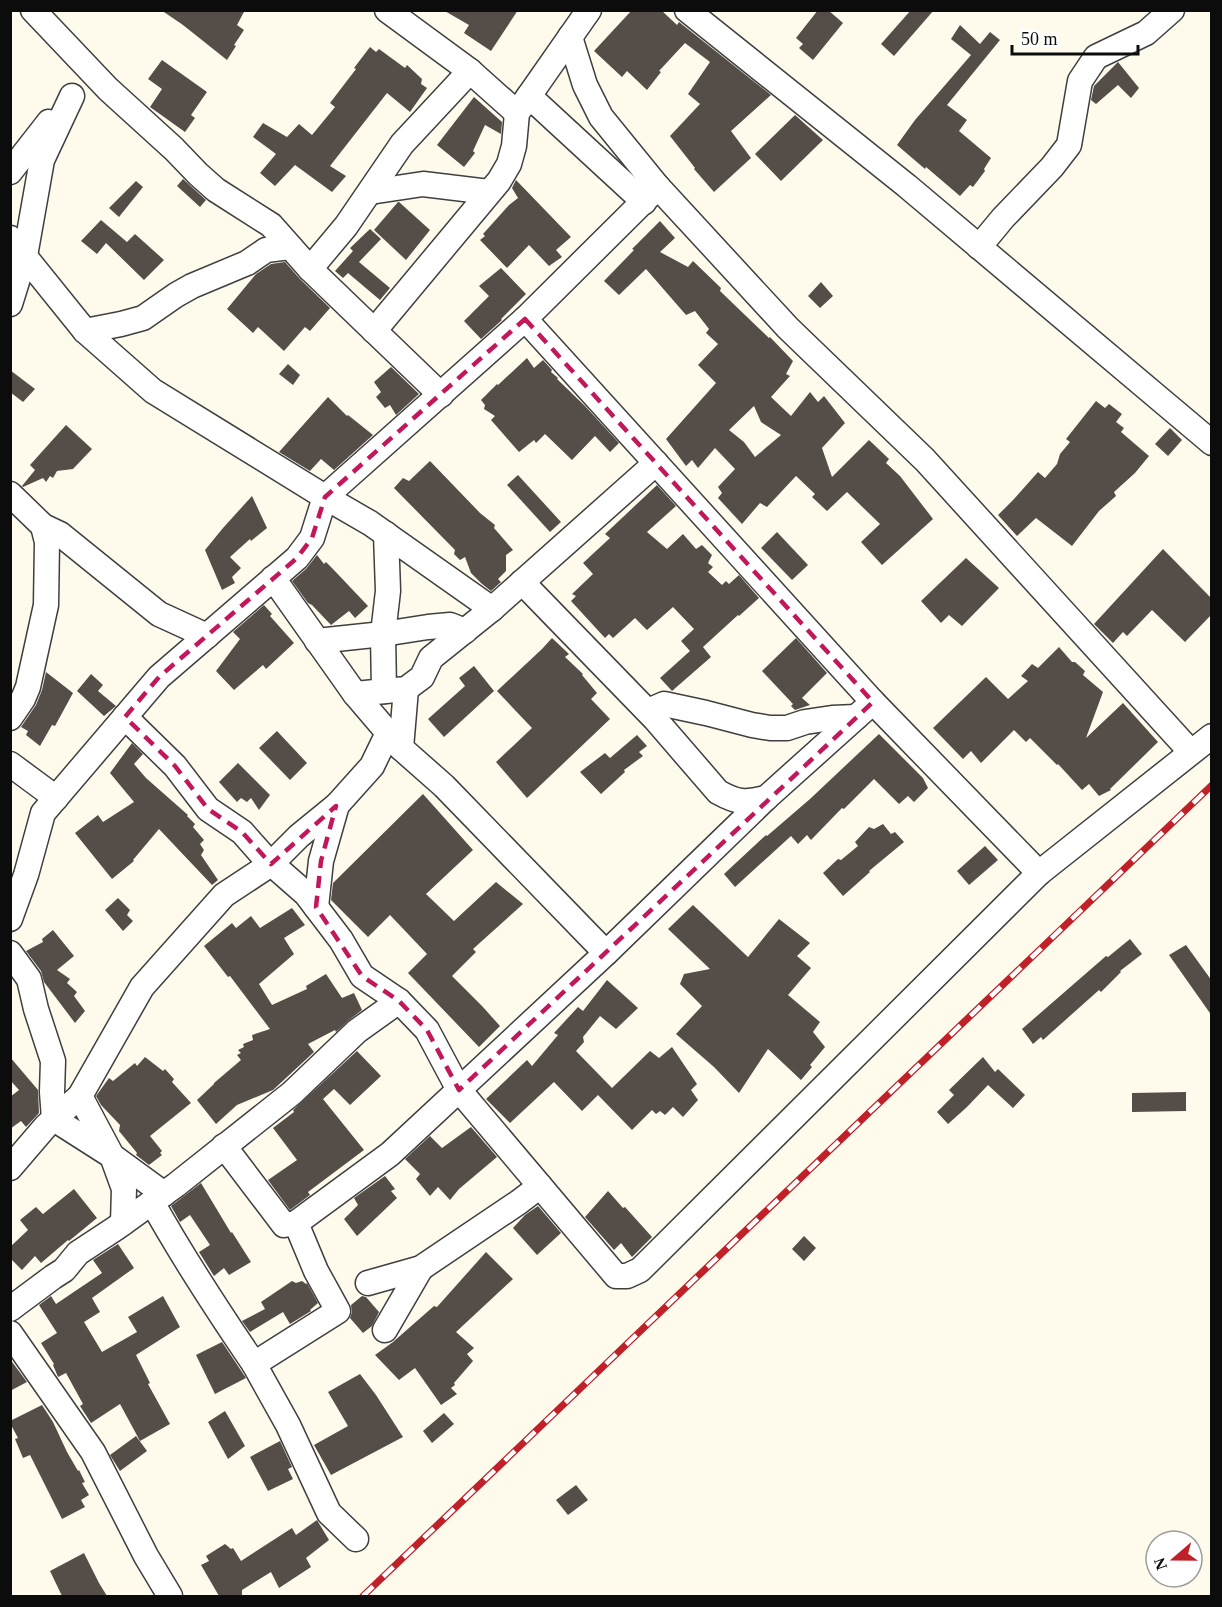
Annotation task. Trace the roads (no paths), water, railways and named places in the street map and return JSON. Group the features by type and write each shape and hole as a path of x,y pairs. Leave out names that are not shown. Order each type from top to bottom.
{"street":[{"path":"33,10 108,89 198,174 216,190 271,225 310,269 441,395"},
{"path":"387,10 470,71 523,105 651,195 925,460 1190,752"},
{"path":"374,330 489,192 509,164 523,105 589,10"},
{"path":"687,10 908,186 1212,443"},
{"path":"979,247 1003,218 1052,167 1069,145 1080,81 1096,57 1146,33 1172,10"},
{"path":"570,37 585,85 601,117 651,195"},
{"path":"310,269 346,226 402,144 470,71"},
{"path":"10,172 72,96 108,89"},
{"path":"10,304 17,258 42,160 72,96"},
{"path":"370,192 423,184 489,192"},
{"path":"10,919 26,875 43,813 159,677 297,558 312,538 325,497 525,319 651,195"},
{"path":"85,331 143,318 184,290 247,263 266,250 290,247"},
{"path":"17,258 85,331 153,391 370,523 492,609"},
{"path":"525,319 656,463 865,709 1039,873"},
{"path":"355,694 395,690 422,677 431,658 492,609 656,463"},
{"path":"10,494 43,526 60,534 159,614 207,636"},
{"path":"10,718 28,687 46,605 47,542 43,526"},
{"path":"10,1168 46,1126 80,1096 142,987 224,895 271,864 298,836 338,804 394,740 395,690 383,634 388,591 386,534"},
{"path":"273,578 355,694 394,740 444,786 606,953"},
{"path":"522,582 649,704 718,792 730,799 746,802 766,798"},
{"path":"317,641 450,625 465,631"},
{"path":"649,704 664,704 752,726 770,728 787,728 865,709"},
{"path":"224,1146 284,1225 296,1223 390,1154 606,953 766,798 865,709"},
{"path":"125,717 175,766 208,809 242,832 271,864 306,894 341,940 362,976 399,1001 427,1030 459,1090 616,1276 627,1276 640,1270 1039,873 1212,736"},
{"path":"10,764 56,798"},
{"path":"316,907 321,861 338,804"},
{"path":"10,953 29,979 53,1061 54,1119"},
{"path":"10,1309 64,1270 78,1253 158,1198 292,1093 357,1031 399,1001"},
{"path":"80,1096 112,1156 124,1189 123,1223"},
{"path":"54,1119 112,1156 158,1198 193,1272 254,1364 288,1425 329,1513 356,1539"},
{"path":"368,1283 421,1268 540,1186"},
{"path":"254,1364 338,1311 316,1271 296,1223"},
{"path":"385,1330 421,1268"},
{"path":"10,1333 93,1452 146,1556 170,1596"}],"railway":[{"path":"363,1596 1212,785"}]}
